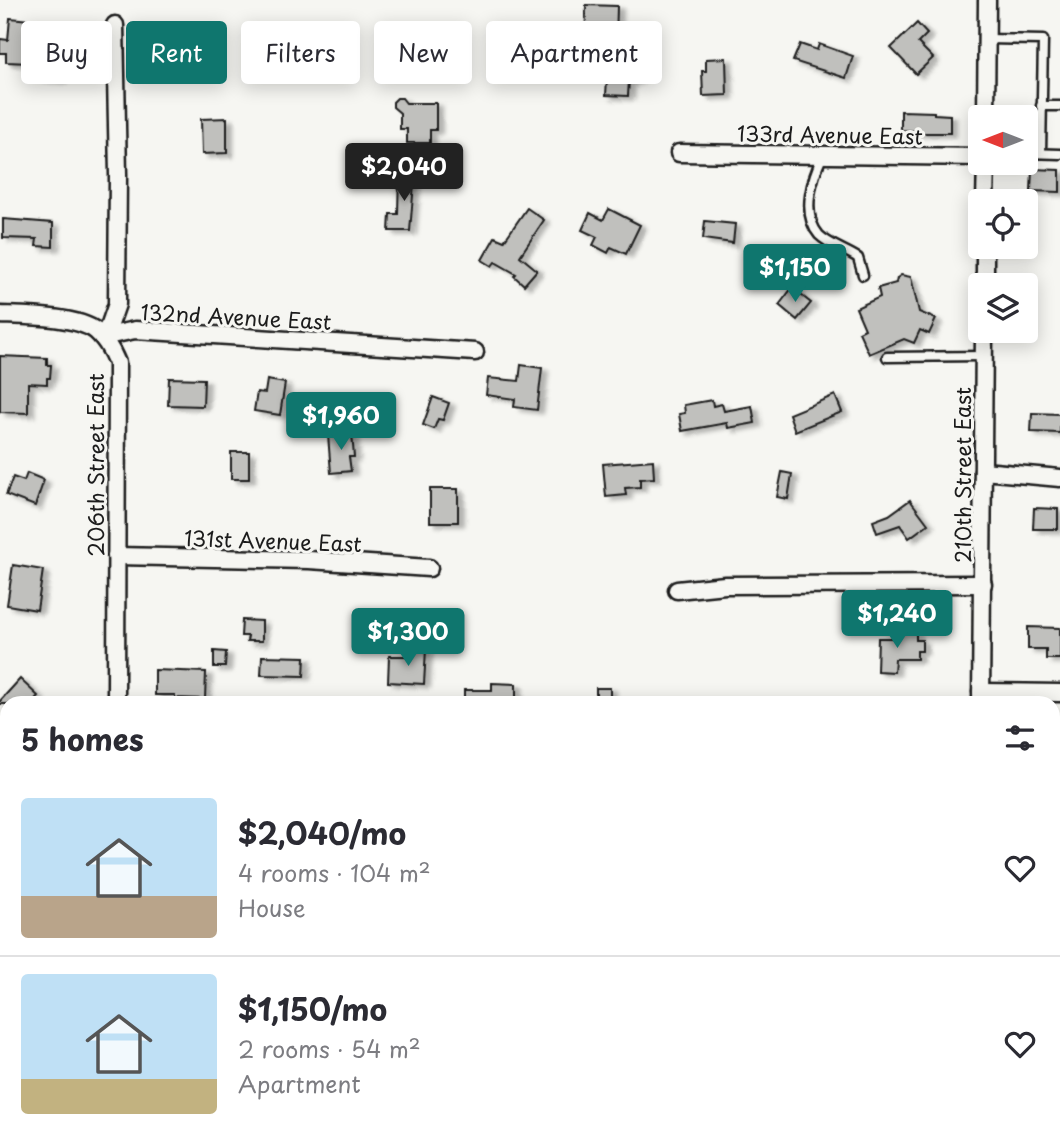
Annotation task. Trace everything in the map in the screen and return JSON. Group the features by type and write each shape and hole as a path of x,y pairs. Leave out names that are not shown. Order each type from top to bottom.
{"street":[{"path":"986,105 987,0"},
{"path":"0,315 82,323 102,337 110,324 117,304 116,25"},
{"name":"133rd Avenue East","path":"679,153 968,157"},
{"name":"132nd Avenue East","path":"102,337 135,330 475,352"},
{"name":"206th Street East","path":"102,337 117,363 116,696"},
{"name":"210th Street East","path":"981,696 984,343"},
{"path":"984,471 1060,478"},
{"name":"131st Avenue East","path":"116,556 309,560 429,568"},
{"path":"677,590 757,584 982,584"},
{"path":"1013,696 1060,693"}],"lane":[{"path":"987,39 1043,40 1041,153 1060,154"},
{"path":"1041,106 1060,106"},
{"path":"824,155 812,177 809,198 812,220 819,234 858,258 863,275"},
{"path":"887,357 984,356"}],"building":[{"path":"586,5 617,6 617,21 586,21"},
{"path":"10,18 29,20 21,21 21,63 6,62 6,53 0,53 0,39 8,40"},
{"path":"917,23 927,34 918,43 933,58 916,74 891,48"},
{"path":"800,44 817,50 819,44 853,56 846,78 793,61"},
{"path":"726,58 727,95 703,96 702,71 706,71 706,59"},
{"path":"607,84 629,84 628,96 606,95"},
{"path":"397,98 402,98 406,103 436,103 436,130 430,130 430,143 407,143 407,129 400,129 400,113 393,107"},
{"path":"901,111 950,115 950,133 915,133 901,130"},
{"path":"227,118 227,153 202,154 201,119"},
{"path":"1038,169 1060,170 1060,192 1031,189 1032,175 1038,175"},
{"path":"399,171 415,171 410,231 389,231 390,214 398,214"},
{"path":"527,208 544,220 520,256 537,270 524,285 514,276 516,274 495,262 492,266 482,260 495,237 504,241"},
{"path":"609,209 640,225 626,254 611,247 608,253 593,245 597,237 582,230 590,213 603,220"},
{"path":"3,219 53,223 53,247 36,246 37,239 3,238"},
{"path":"705,221 735,224 733,243 703,239"},
{"path":"901,275 911,277 919,312 936,319 929,334 920,330 914,343 904,339 869,354 859,332 865,329 856,308 880,297 878,288 896,283"},
{"path":"792,288 811,303 797,320 779,305"},
{"path":"0,356 47,358 47,365 51,365 47,384 28,383 28,413 0,412"},
{"path":"521,365 542,368 537,410 514,407 515,399 486,395 488,378 519,381"},
{"path":"169,378 204,379 203,406 168,405"},
{"path":"267,380 285,383 280,415 254,411 257,392 265,393"},
{"path":"835,395 842,412 795,431 789,414"},
{"path":"433,397 449,403 443,420 438,419 434,429 423,425"},
{"path":"712,400 713,406 722,404 724,411 752,406 755,423 728,428 727,423 682,431 679,414 685,413 684,405"},
{"path":"1032,413 1060,414 1060,433 1031,432"},
{"path":"352,433 354,457 349,457 351,471 331,473 328,435"},
{"path":"231,452 249,452 249,479 231,479"},
{"path":"653,460 654,478 640,479 640,487 625,488 626,495 606,497 603,464"},
{"path":"782,472 792,474 788,499 777,497"},
{"path":"27,473 44,480 35,506 6,495 13,477 24,481"},
{"path":"430,489 458,489 458,522 430,522"},
{"path":"910,500 928,524 909,538 900,525 877,533 873,521 889,515"},
{"path":"1034,508 1058,509 1058,529 1033,529"},
{"path":"13,565 43,570 37,610 7,605"},
{"path":"242,620 262,621 262,641 247,641 248,636 241,636"},
{"path":"1028,627 1060,628 1060,659 1046,659 1046,649 1028,649"},
{"path":"898,632 916,632 916,640 922,640 922,651 917,651 917,659 895,659 894,672 877,671 878,638 898,638"},
{"path":"408,649 426,649 424,684 388,682 389,656 408,656"},
{"path":"214,651 226,652 225,667 214,667"},
{"path":"262,656 305,657 304,676 261,675"},
{"path":"155,670 206,672 205,696 155,695"},
{"path":"20,679 38,696 5,696"},
{"path":"492,683 516,684 516,696 464,696 464,690 492,690"},
{"path":"596,688 610,688 610,696 596,696"}]}
